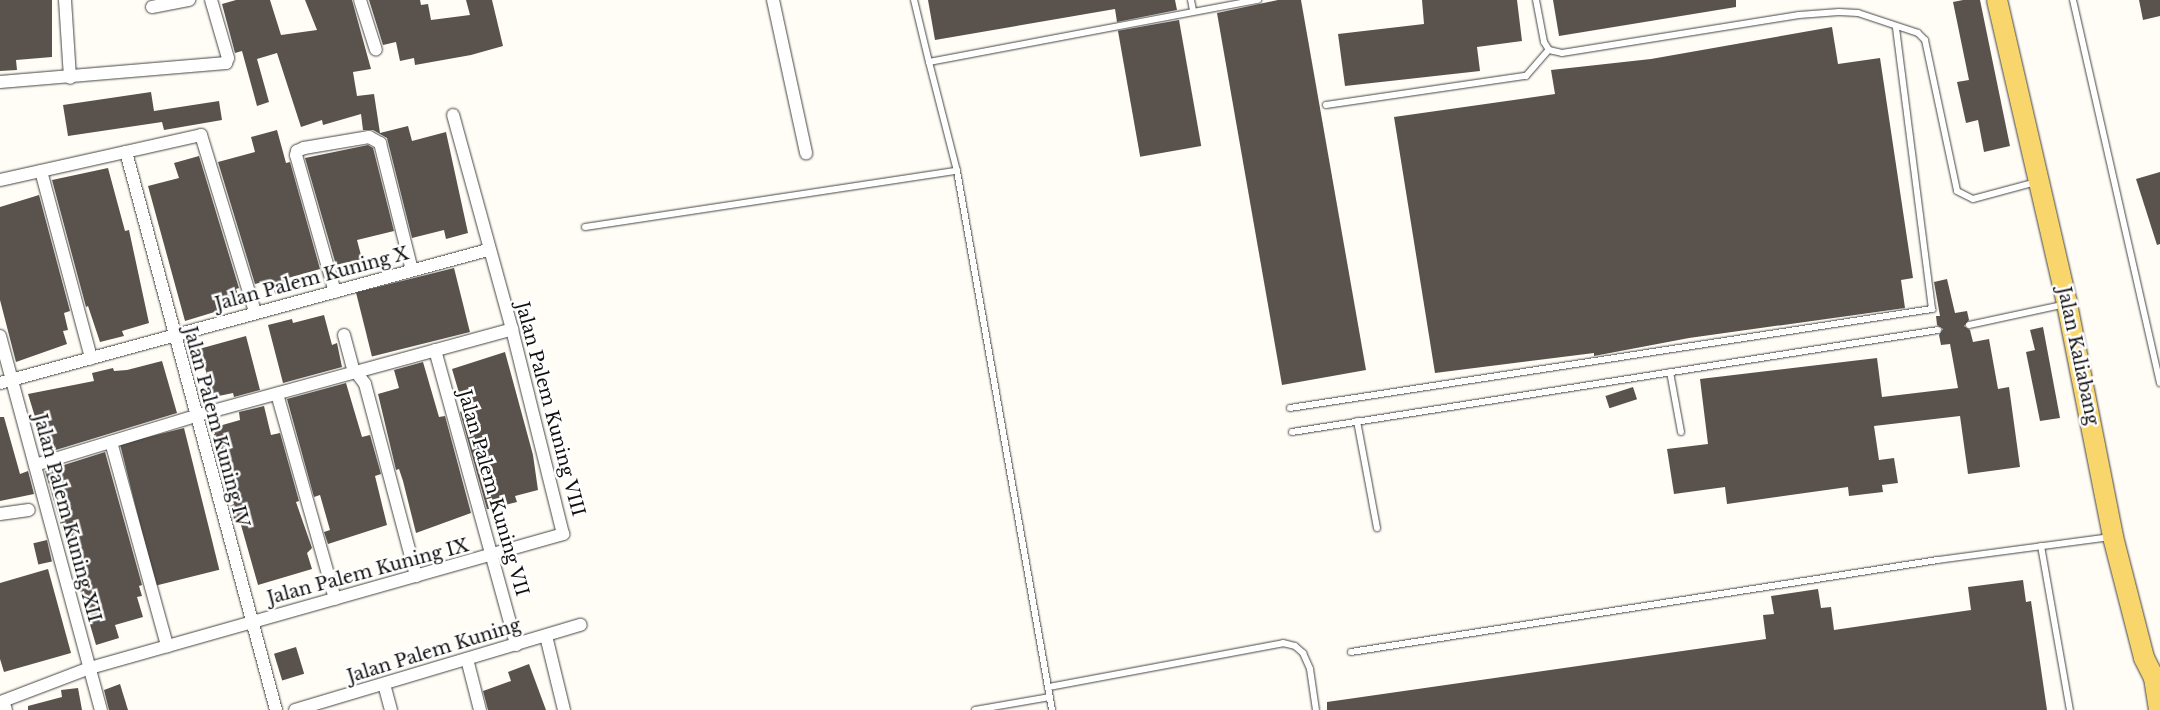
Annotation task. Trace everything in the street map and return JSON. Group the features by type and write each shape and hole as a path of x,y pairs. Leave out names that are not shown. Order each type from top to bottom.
{"main road":[{"name":"Jalan Kaliabang","path":"1997,0 2067,304 2113,537 2144,658 2154,678 2159,710"}],"street":[{"path":"65,0 70,78"},
{"path":"0,82 70,78 227,62 211,0"},
{"path":"360,0 376,50"},
{"path":"773,0 806,153"},
{"path":"152,6 180,1"},
{"name":"Jalan Palem Kuning VIII","path":"453,115 565,532 493,556"},
{"path":"0,180 198,134 203,136 255,312"},
{"path":"335,292 296,155 297,151 304,148 369,136 380,143 412,270"},
{"name":"Jalan Palem Kuning IV","path":"126,152 172,334 276,710"},
{"path":"41,171 91,358"},
{"name":"Jalan Palem Kuning X","path":"6,381 172,334 488,250"},
{"path":"35,465 195,416 357,374 434,350 512,329"},
{"path":"344,335 350,361 365,384 416,576"},
{"name":"Jalan Palem Kuning XII","path":"0,336 6,381 35,465 101,710"},
{"name":"Jalan Palem Kuning VII","path":"434,350 493,556 516,645"},
{"path":"277,394 335,599"},
{"path":"111,442 167,646"},
{"path":"0,514 28,510"},
{"name":"Jalan Palem Kuning IX","path":"3,700 90,668 251,621 493,556"},
{"name":"Jalan Palem Kuning","path":"295,710 309,708 582,625"},
{"path":"546,636 564,710"},
{"path":"467,659 480,710"},
{"path":"384,684 392,710"}],"lane":[{"path":"914,0 957,171 1052,710"},
{"path":"1191,0 1193,10"},
{"path":"929,62 1193,10 1258,0"},
{"path":"1536,0 1544,42 1549,50 1562,53 1829,12 1858,13 1896,27 1918,32 1925,40 1957,191 1973,199 2038,182"},
{"path":"2073,0 2160,383"},
{"path":"1290,408 1932,309 1896,27"},
{"path":"1326,106 1526,76 1549,50"},
{"path":"585,227 957,171"},
{"path":"1969,325 2067,304"},
{"path":"1292,432 1938,330"},
{"path":"1670,372 1681,432"},
{"path":"1357,421 1376,528"},
{"path":"1351,652 2041,546 2113,537"},
{"path":"2041,546 2070,710"},
{"path":"1049,686 1282,643 1295,646 1303,653 1310,668 1316,710"},
{"path":"974,710 1050,697"}],"building":[{"path":"0,0 52,0 52,57 16,60 17,70 0,71"},
{"path":"236,0 270,0 281,35 317,30 305,0 352,0 371,69 353,72 357,96 374,94 380,133 408,126 412,141 446,132 468,233 446,239 444,230 412,238 387,138 373,130 363,130 361,114 323,125 322,120 301,127 277,53 257,59 269,102 257,106 242,51 235,53 222,4"},
{"path":"369,0 420,0 421,5 428,4 431,20 470,15 466,0 492,0 503,46 471,55 415,65 414,58 400,61 396,42 383,45"},
{"path":"928,0 1175,0 1177,10 1117,22 1115,9 935,40"},
{"path":"1278,0 1301,0 1366,370 1282,385 1217,13"},
{"path":"1422,0 1517,0 1522,41 1477,47 1480,71 1345,86 1338,34 1424,24"},
{"path":"1553,0 1736,0 1736,7 1559,36"},
{"path":"1980,0 2010,146 1984,152 1978,120 1966,123 1957,82 1969,80 1953,2"},
{"path":"2139,0 2160,0 2160,16 2143,20"},
{"path":"1179,20 1201,146 1140,157 1118,31"},
{"path":"1832,27 1838,64 1880,58 1913,278 1901,280 1905,308 1689,338 1594,356 1594,353 1435,373 1394,117 1555,94 1551,70 1651,59"},
{"path":"151,92 154,111 219,101 222,120 164,130 162,122 68,136 63,105"},
{"path":"277,130 286,163 290,162 320,269 288,278 291,290 275,294 271,280 255,284 218,162 255,152 251,137"},
{"path":"368,145 373,148 394,231 357,240 362,259 336,265 305,158"},
{"path":"199,156 239,288 236,289 241,304 185,321 148,186 179,178 174,163"},
{"path":"108,168 125,231 129,230 149,323 122,331 124,336 100,342 88,306 86,307 52,180"},
{"path":"2160,172 2160,244 2157,245 2136,179"},
{"path":"39,195 70,311 64,313 68,330 63,331 67,344 16,362 0,300 0,207"},
{"path":"454,268 470,332 372,356 356,292"},
{"path":"1947,279 1955,313 1967,311 1969,320 1964,326 1970,330 1973,342 1989,339 1998,389 2009,387 2020,467 1968,474 1960,416 1874,426 1879,460 1894,458 1898,483 1882,485 1883,492 1849,496 1848,487 1727,504 1725,487 1674,494 1667,449 1708,444 1700,379 1877,358 1882,397 1958,388 1950,344 1941,345 1939,335 1943,329 1937,325 1936,316 1940,316 1934,282"},
{"path":"324,315 332,345 337,343 342,367 283,383 268,325 292,319 293,323"},
{"path":"2043,327 2060,418 2040,421 2026,352 2035,350 2030,330"},
{"path":"246,336 260,390 234,397 233,393 214,397 199,349"},
{"path":"505,352 533,455 538,490 515,496 517,502 487,509 460,412 464,410 452,369"},
{"path":"162,361 177,413 46,453 28,394 94,381 92,373 113,368 114,371 127,370"},
{"path":"423,362 439,417 445,416 471,513 416,533 403,481 399,469 396,470 378,394 399,388 394,370"},
{"path":"346,383 362,437 370,435 381,474 375,476 387,525 328,544 324,532 330,530 320,495 314,497 287,399"},
{"path":"1633,387 1637,399 1609,408 1605,396"},
{"path":"264,406 271,435 280,433 299,501 296,502 312,548 307,553 312,569 258,585 239,518 234,519 230,506 234,504 212,428 240,420 239,412"},
{"path":"0,417 4,417 20,474 28,471 34,494 0,501"},
{"path":"184,428 219,570 155,586 120,444"},
{"path":"105,452 142,585 139,586 142,596 137,597 143,617 115,625 119,638 96,645 45,471"},
{"path":"47,540 52,561 38,565 33,543"},
{"path":"48,569 71,653 4,672 0,659 0,583"},
{"path":"2023,580 2026,602 2031,601 2047,710 1327,710 1327,702 1766,639 1763,615 1774,614 1771,596 1818,589 1821,608 1831,607 1834,630 1971,610 1968,587"},
{"path":"296,647 304,674 282,681 274,654"},
{"path":"529,664 546,710 488,710 483,691 511,681 508,672"},
{"path":"120,684 128,710 109,710 104,690"},
{"path":"78,688 82,710 28,710 28,706 62,697 61,690"}]}
